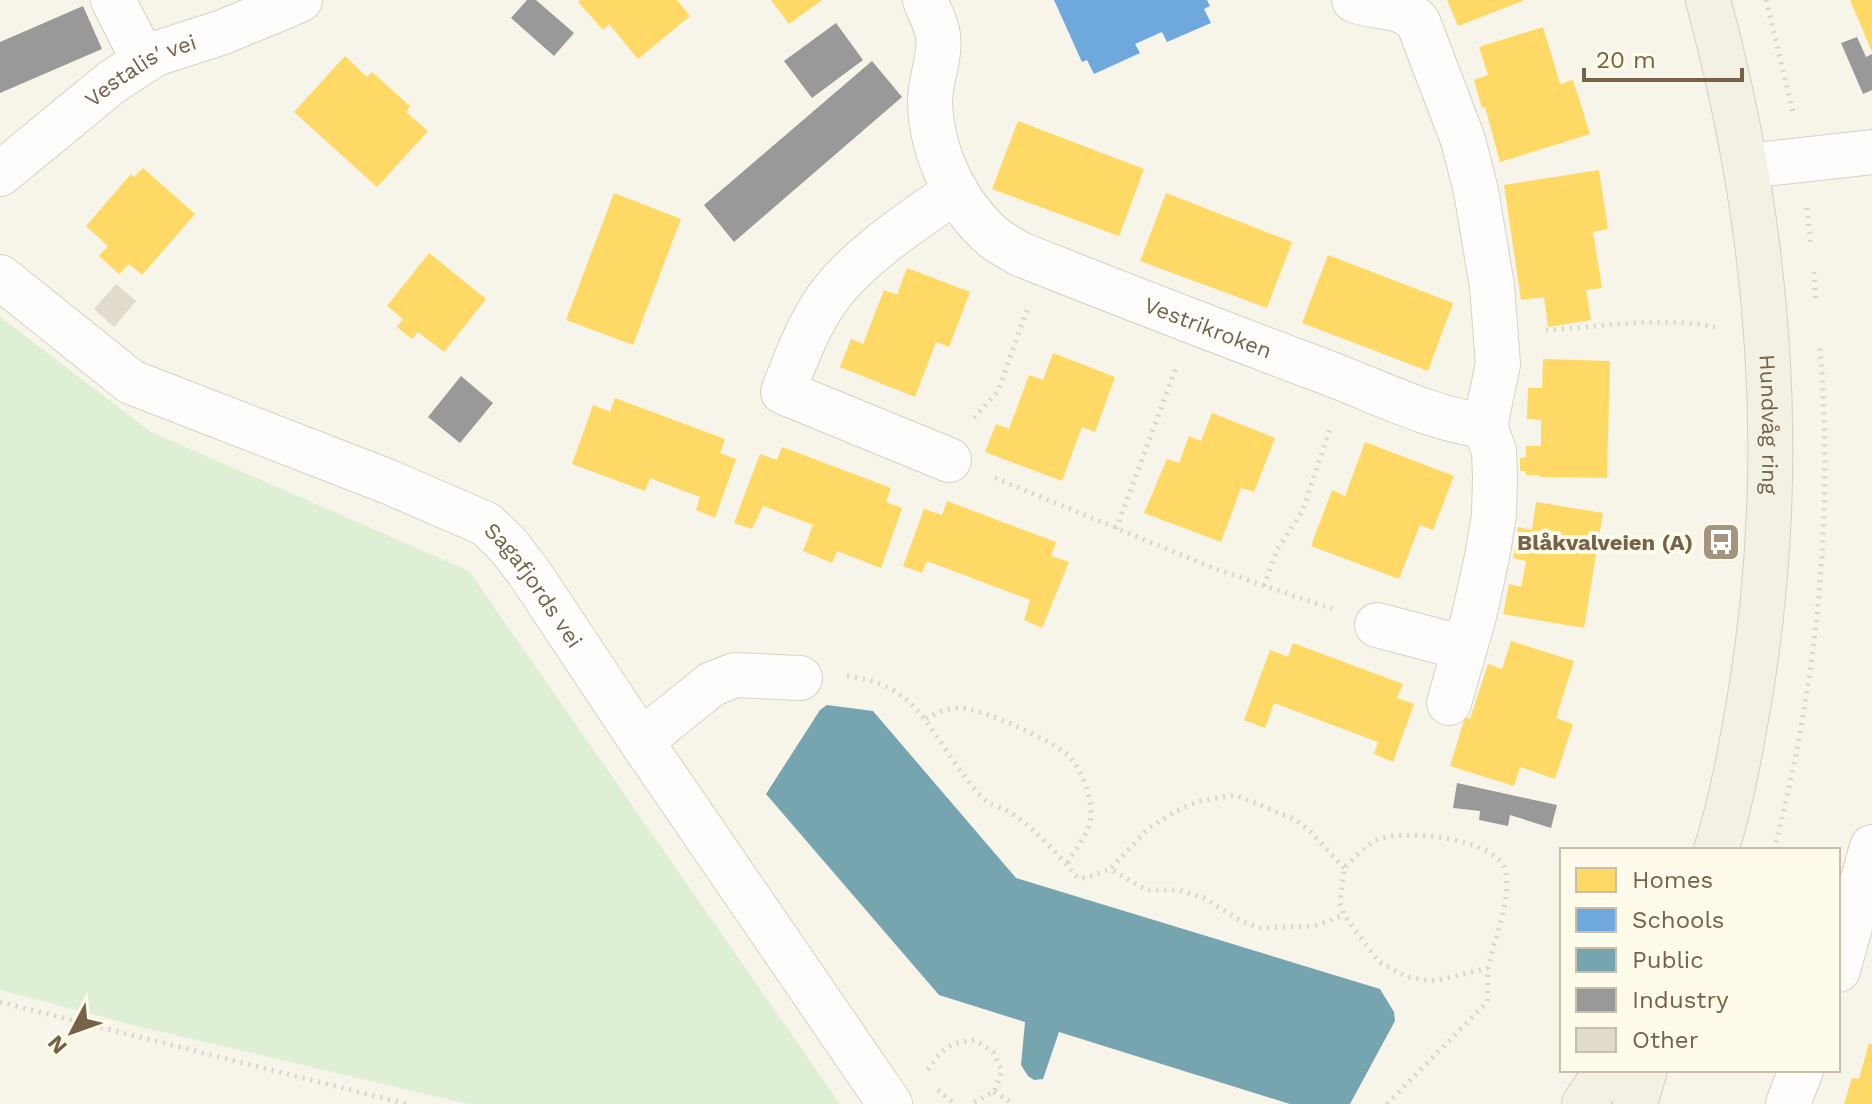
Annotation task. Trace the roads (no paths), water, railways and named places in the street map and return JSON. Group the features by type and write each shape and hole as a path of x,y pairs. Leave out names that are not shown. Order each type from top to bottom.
{"main road":[{"name":"Hundvåg ring","path":"1708,0 1728,72 1747,166 1761,264 1770,459 1766,572 1747,713 1717,848"},
{"path":"1584,1104 1606,1072"},
{"path":"1635,1104 1644,1072"}],"street":[{"path":"113,0 144,61"},
{"name":"Vestalis' vei","path":"0,174 112,82 155,54 223,32 300,0"},
{"name":"Vestrikroken","path":"925,0 938,33 938,55 930,99 932,125 943,169 956,191 994,237 1020,254 1347,380 1409,407 1462,423 1485,426"},
{"path":"1354,0 1409,12 1418,22 1463,140 1476,191 1492,286 1498,364 1485,426 1494,451 1494,515 1482,584 1449,703"},
{"path":"1747,166 1872,152"},
{"path":"949,460 783,392 806,335 822,305 840,284 884,242 956,191"},
{"name":"Sagafjords vei","path":"0,277 131,382 389,482 486,524 507,544 530,574 890,1104"},
{"path":"1377,625 1464,648"},
{"path":"641,741 712,684 735,675 800,678"},
{"path":"1840,963 1872,847"},
{"path":"1788,1104 1800,1072"}],"place":[{"name":"Blåkvalveien (A)","path":"1721,542"}]}
